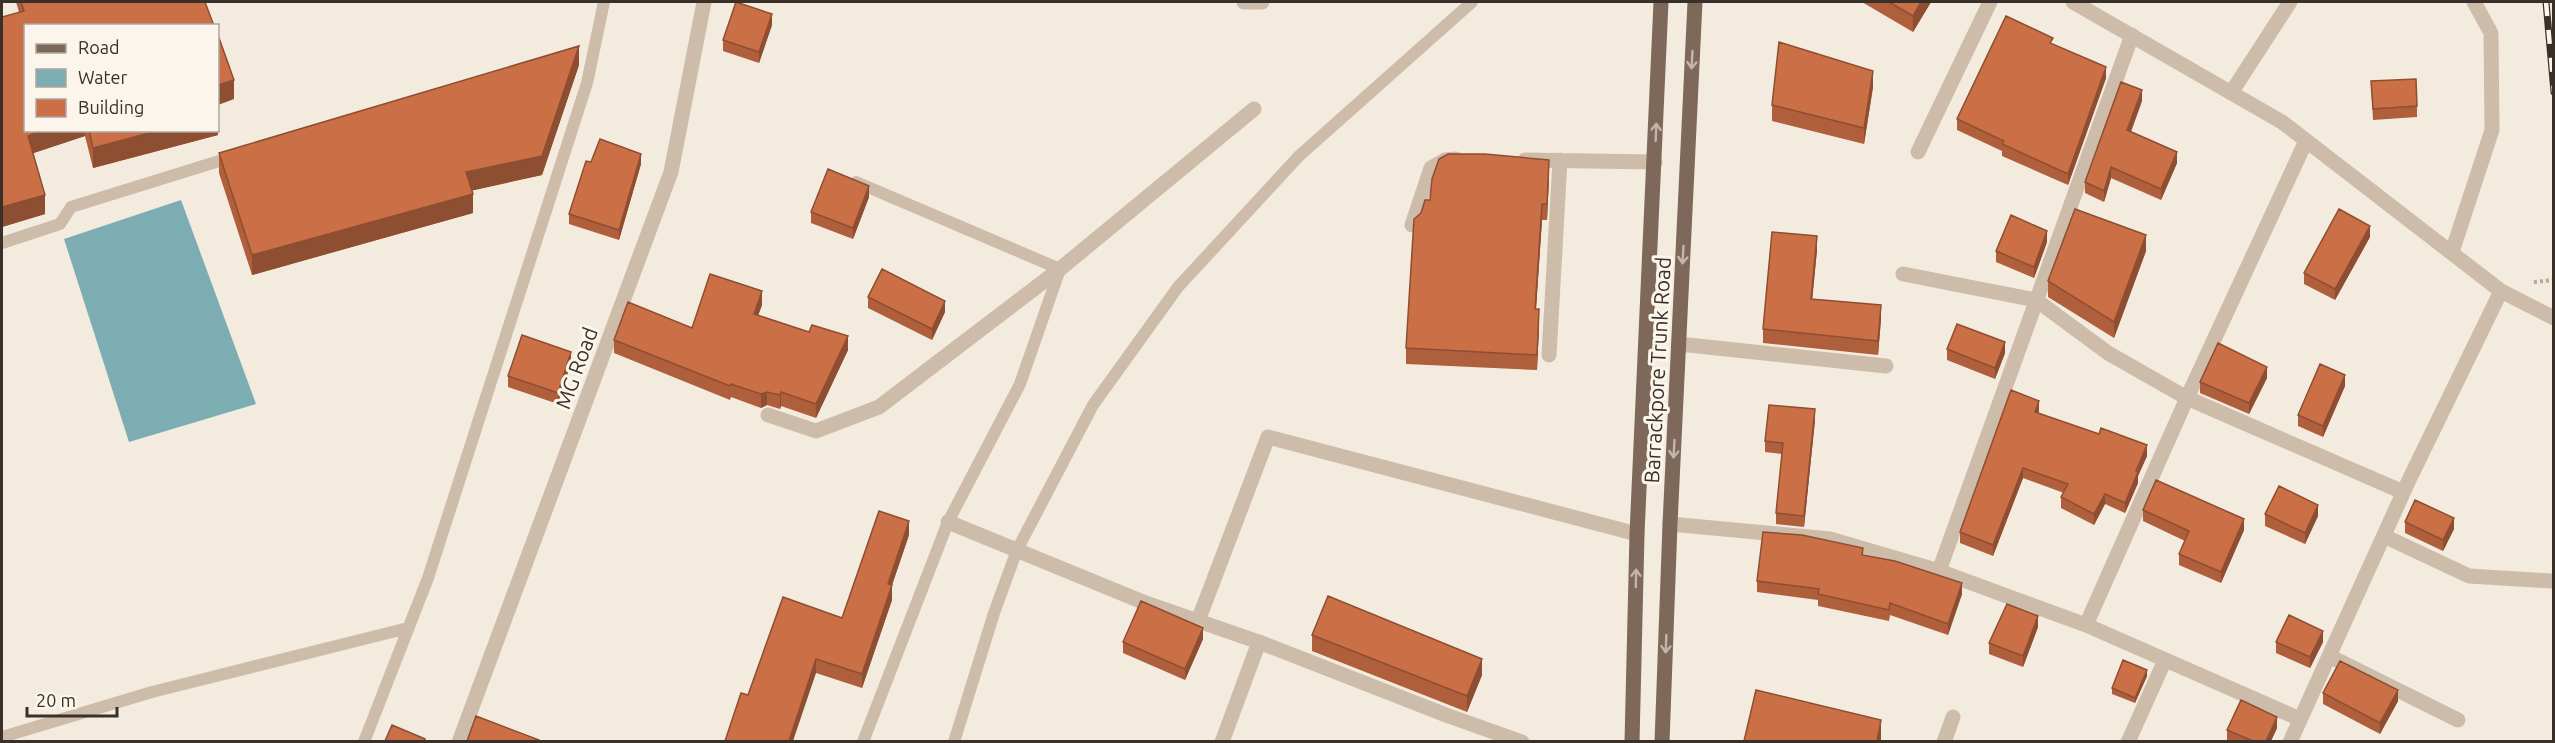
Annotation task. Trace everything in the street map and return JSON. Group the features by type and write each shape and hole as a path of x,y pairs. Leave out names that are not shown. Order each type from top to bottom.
{"main road":[{"name":"Barrackpore Trunk Road","path":"1632,741 1637,534 1661,2"},
{"name":"Barrackpore Trunk Road","path":"1662,741 1695,2"}],"street":[{"name":"MG Road","path":"459,741 671,172 704,2"},
{"path":"1244,2 1262,2"},
{"path":"1918,152 1990,2"},
{"path":"2073,2 2282,122 2501,291 2553,318"},
{"path":"2231,93 2290,2"},
{"path":"2452,252 2492,130 2491,33 2474,2"},
{"path":"1938,571 2132,35"},
{"path":"768,415 816,431 879,407 1060,269 1254,110"},
{"path":"2086,626 2187,398 2306,141"},
{"path":"1412,225 1431,168 1444,160 1473,159"},
{"path":"1506,159 1655,162"},
{"path":"1549,355 1560,160"},
{"path":"1903,274 2036,300 2108,353 2187,398 2403,492"},
{"path":"2290,741 2403,492 2501,291"},
{"path":"1679,344 1886,366"},
{"path":"1198,621 1268,437 1637,534"},
{"path":"948,522 1143,602 1259,642 1446,716 1522,741"},
{"path":"1670,524 1830,539 1938,571 2086,626 2300,719"},
{"path":"2384,536 2469,576 2551,581"},
{"path":"1222,741 1259,642"},
{"path":"2329,656 2458,720"},
{"path":"2128,741 2165,660"},
{"path":"1944,741 1953,717"}],"lane":[{"path":"364,741 428,578 587,83 589,46 604,2"},
{"path":"954,741 994,613 1017,550 1092,405 1178,287 1299,156 1472,2"},
{"path":"2,243 60,224 71,207 242,154"},
{"path":"840,176 1060,269 1020,384 948,522 863,741"},
{"path":"2,737 152,692 408,628"}],"path":[{"path":"2535,282 2553,280"}],"water":[{"path":"181,200 256,404 129,442 64,239"}],"building":[{"path":"21,2 205,2 213,24 24,24 24,132 38,132 28,136 45,195 2,207 2,17 24,11"},
{"path":"736,2 772,14 759,52 723,40"},
{"path":"1889,2 1921,2 1913,16"},
{"path":"2006,16 2053,38 2050,43 2106,67 2068,174 2002,144 2004,141 1957,119"},
{"path":"219,38 234,80 219,85"},
{"path":"1779,42 1873,71 1864,128 1772,105"},
{"path":"579,46 542,156 466,172 473,194 252,255 219,153"},
{"path":"2416,79 2417,106 2373,109 2371,81"},
{"path":"2121,82 2142,90 2127,130 2177,152 2161,189 2111,167 2104,191 2085,182"},
{"path":"89,132 153,132 93,148"},
{"path":"600,139 641,154 619,230 569,214 586,161 591,162"},
{"path":"1448,154 1485,154 1549,160 1547,204 1542,204 1535,309 1539,309 1537,355 1406,348 1414,219 1421,213 1425,200 1430,200 1432,179 1439,159"},
{"path":"828,169 869,186 853,228 811,212"},
{"path":"2075,209 2146,235 2114,322 2048,281"},
{"path":"2339,209 2370,226 2335,289 2304,273"},
{"path":"2011,215 2047,231 2034,267 1996,251"},
{"path":"1772,232 1817,236 1811,299 1881,305 1878,341 1763,329"},
{"path":"882,269 945,301 932,329 868,297"},
{"path":"710,274 762,291 754,314 809,332 812,325 848,336 816,404 781,392 780,395 767,392 761,394 731,384 730,386 614,340 628,302 692,328"},
{"path":"1957,324 2005,342 1995,368 1947,349"},
{"path":"522,335 571,352 558,393 508,376"},
{"path":"2218,343 2267,367 2249,403 2200,382"},
{"path":"2320,364 2345,375 2323,426 2298,415"},
{"path":"2011,390 2039,401 2035,412 2099,434 2101,428 2147,445 2125,503 2105,494 2094,514 2061,497 2068,484 2023,468 1993,545 1960,532"},
{"path":"1769,405 1815,409 1804,516 1776,513 1783,443 1765,441"},
{"path":"2156,480 2244,519 2221,572 2179,554 2189,531 2143,510"},
{"path":"2279,486 2318,505 2305,533 2265,514"},
{"path":"2415,500 2454,518 2443,540 2405,522"},
{"path":"879,511 909,521 888,584 892,585 862,674 816,659 789,741 725,741 741,693 748,695 783,597 842,618"},
{"path":"1763,532 1802,535 1863,548 1862,555 1895,561 1962,583 1948,624 1890,603 1889,610 1818,594 1819,589 1757,581"},
{"path":"1328,596 1482,659 1467,696 1312,635"},
{"path":"1141,601 1203,628 1185,669 1123,642"},
{"path":"2007,604 2038,616 2023,656 1989,643"},
{"path":"2289,615 2323,631 2310,657 2276,642"},
{"path":"2123,660 2147,670 2135,698 2112,688"},
{"path":"2340,661 2398,690 2380,723 2323,693"},
{"path":"1756,690 1881,720 1877,741 1744,741"},
{"path":"2241,700 2277,717 2266,741 2253,741 2227,730"},
{"path":"476,716 539,740 539,741 467,741"},
{"path":"392,725 425,739 424,741 385,741"}],"railway":[{"path":"2546,2 2554,92"}]}
